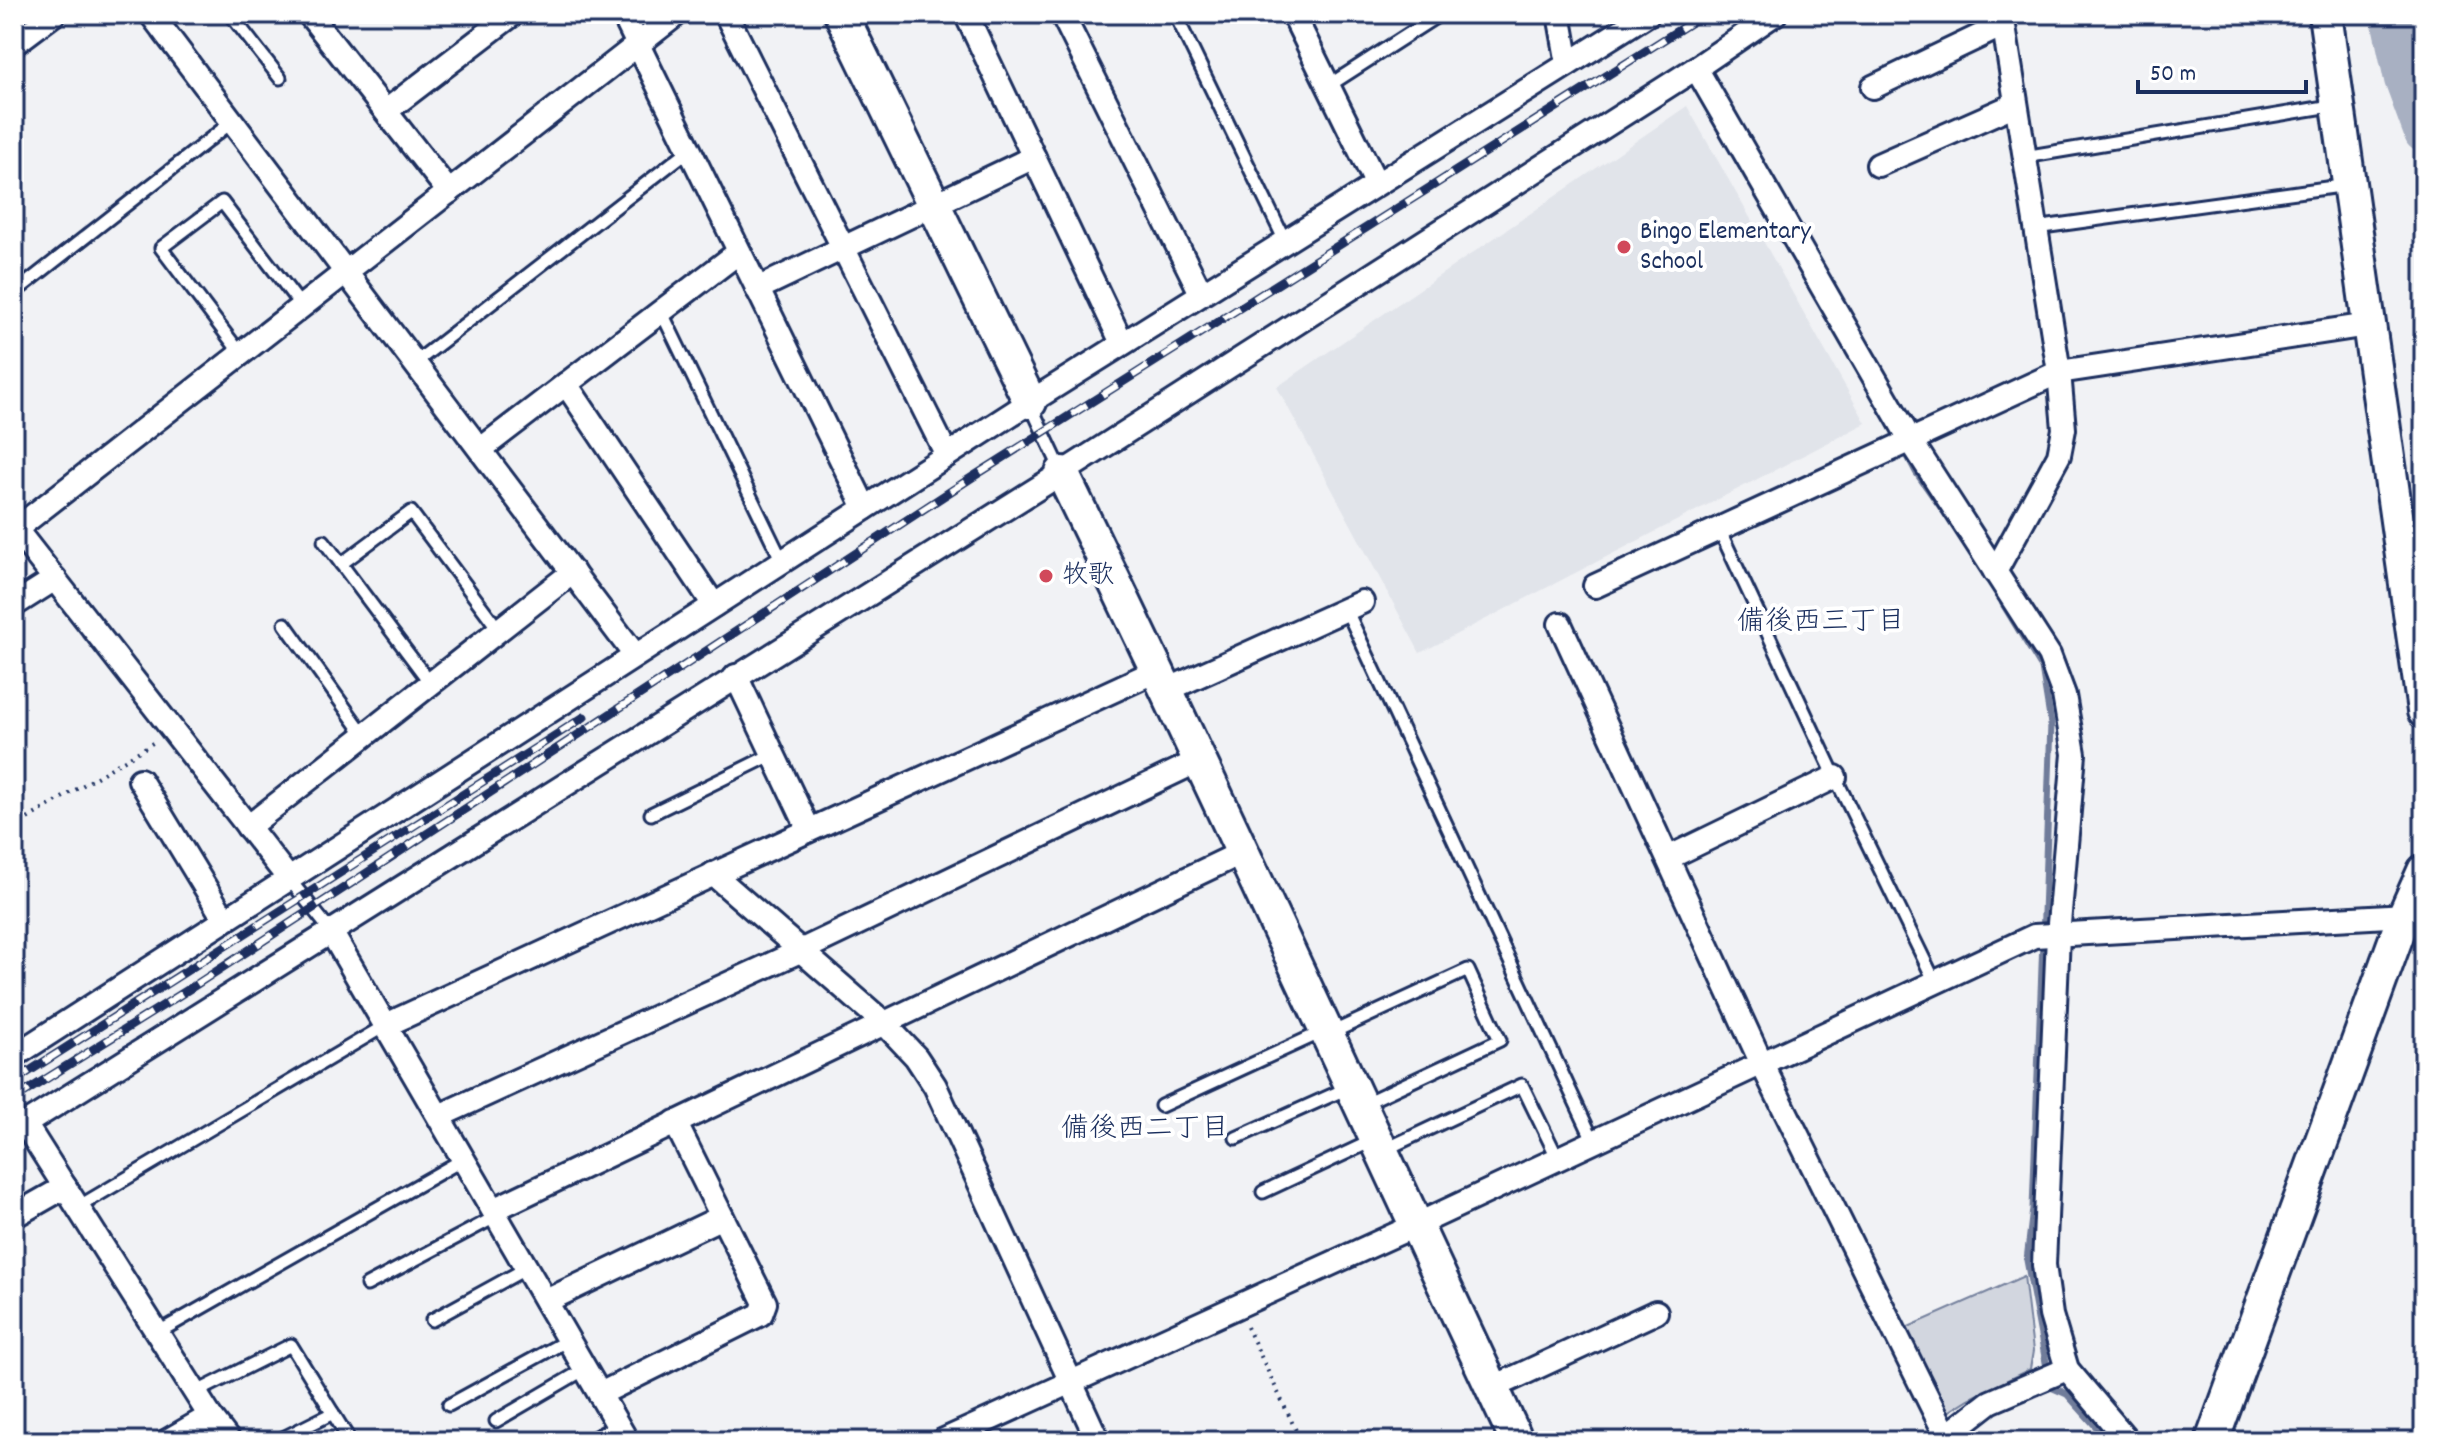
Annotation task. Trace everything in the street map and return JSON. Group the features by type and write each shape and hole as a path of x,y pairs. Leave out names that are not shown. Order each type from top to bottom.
{"street":[{"path":"14,44 54,14"},
{"path":"151,14 635,655"},
{"path":"309,14 449,192"},
{"path":"386,111 513,14"},
{"path":"623,14 865,508"},
{"path":"289,879 15,528 677,14"},
{"path":"726,14 947,455"},
{"path":"841,14 1030,402"},
{"path":"966,14 1122,343"},
{"path":"1062,14 1201,293"},
{"path":"1293,14 1376,183"},
{"path":"1559,14 1568,64"},
{"path":"14,1056 1122,343 1648,14"},
{"path":"229,1441 195,1393 25,1124 1062,473 1696,68 1775,14"},
{"path":"2325,14 2424,711"},
{"path":"1873,87 2003,19 2059,372 2064,429 2059,455 1995,572"},
{"path":"1696,68 1911,441 2049,655 2064,695 2074,754 2058,935 2044,1265 2051,1315 2067,1369 2128,1441"},
{"path":"1878,165 2016,104"},
{"path":"757,289 1034,157"},
{"path":"481,449 739,252"},
{"path":"1595,586 2059,372 2368,325"},
{"path":"566,384 714,605"},
{"path":"1062,473 1163,680 1414,1226 1517,1441"},
{"path":"248,827 573,572"},
{"path":"14,605 55,579"},
{"path":"386,1025 809,830 1163,680 1354,606"},
{"path":"1560,624 1762,1064 1943,1438 1990,1402 2067,1369"},
{"path":"736,676 809,830"},
{"path":"439,1116 800,951 1200,760"},
{"path":"1668,858 1835,777"},
{"path":"140,780 225,920"},
{"path":"495,1213 675,1122 1243,852"},
{"path":"2212,1441 2414,915 2424,871"},
{"path":"713,874 884,1023 916,1057 935,1086 1098,1441"},
{"path":"942,1441 1414,1226 2034,936 2414,915"},
{"path":"330,930 622,1433"},
{"path":"600,1394 761,1314 765,1303 675,1122"},
{"path":"14,1216 65,1187"},
{"path":"546,1301 722,1217"},
{"path":"1492,1388 1656,1312"},
{"path":"167,1441 210,1416"}],"lane":[{"path":"230,14 280,78"},
{"path":"1175,14 1285,241"},
{"path":"1327,86 1440,14"},
{"path":"2024,157 2338,104"},
{"path":"14,293 233,121"},
{"path":"416,362 689,150"},
{"path":"2035,228 2349,185"},
{"path":"241,354 161,248 222,202 302,307"},
{"path":"661,311 782,561"},
{"path":"1030,402 1062,473"},
{"path":"341,564 411,512 499,630"},
{"path":"1719,529 1935,982"},
{"path":"324,541 431,684"},
{"path":"1354,606 1594,1142"},
{"path":"285,624 365,736"},
{"path":"651,814 773,754"},
{"path":"289,879 330,930"},
{"path":"1161,1106 1468,970 1500,1040 1236,1138"},
{"path":"78,1207 386,1025"},
{"path":"1263,1192 1522,1085 1558,1159"},
{"path":"157,1333 464,1159"},
{"path":"367,1285 495,1213"},
{"path":"432,1320 527,1268"},
{"path":"449,1405 568,1340"},
{"path":"195,1393 291,1345 350,1441"},
{"path":"496,1421 585,1369"},
{"path":"277,1441 333,1413"},
{"path":"588,1441 622,1433"}],"path":[{"path":"14,827 173,730"},
{"path":"1237,1307 1301,1441"}],"shaded area":[{"name":"Bingo Elementary School","path":"1687,106 1866,423 1420,653 1277,387"},
{"path":"2024,1276 2033,1351 2030,1369 1948,1412 1906,1328"}],"waterway":[{"path":"2390,14 2404,79 2424,133"},
{"path":"1904,449 1942,509"},
{"path":"2003,604 2042,668 2051,724 2033,1209 2027,1260 2048,1373"},
{"path":"2046,1389 2051,1387 2067,1394 2109,1441"},
{"path":"1959,1441 1969,1431"}],"railway":[{"path":"14,1099 194,986 971,478 1704,14"},
{"path":"14,1081 584,717"}],"place":[{"name":"Bingo Elementary School","path":"1624,247"},
{"name":"牧歌","path":"1046,576"}],"district":[{"name":"備後西三丁目","path":"1821,624"},
{"name":"備後西二丁目","path":"1145,1131"}]}
